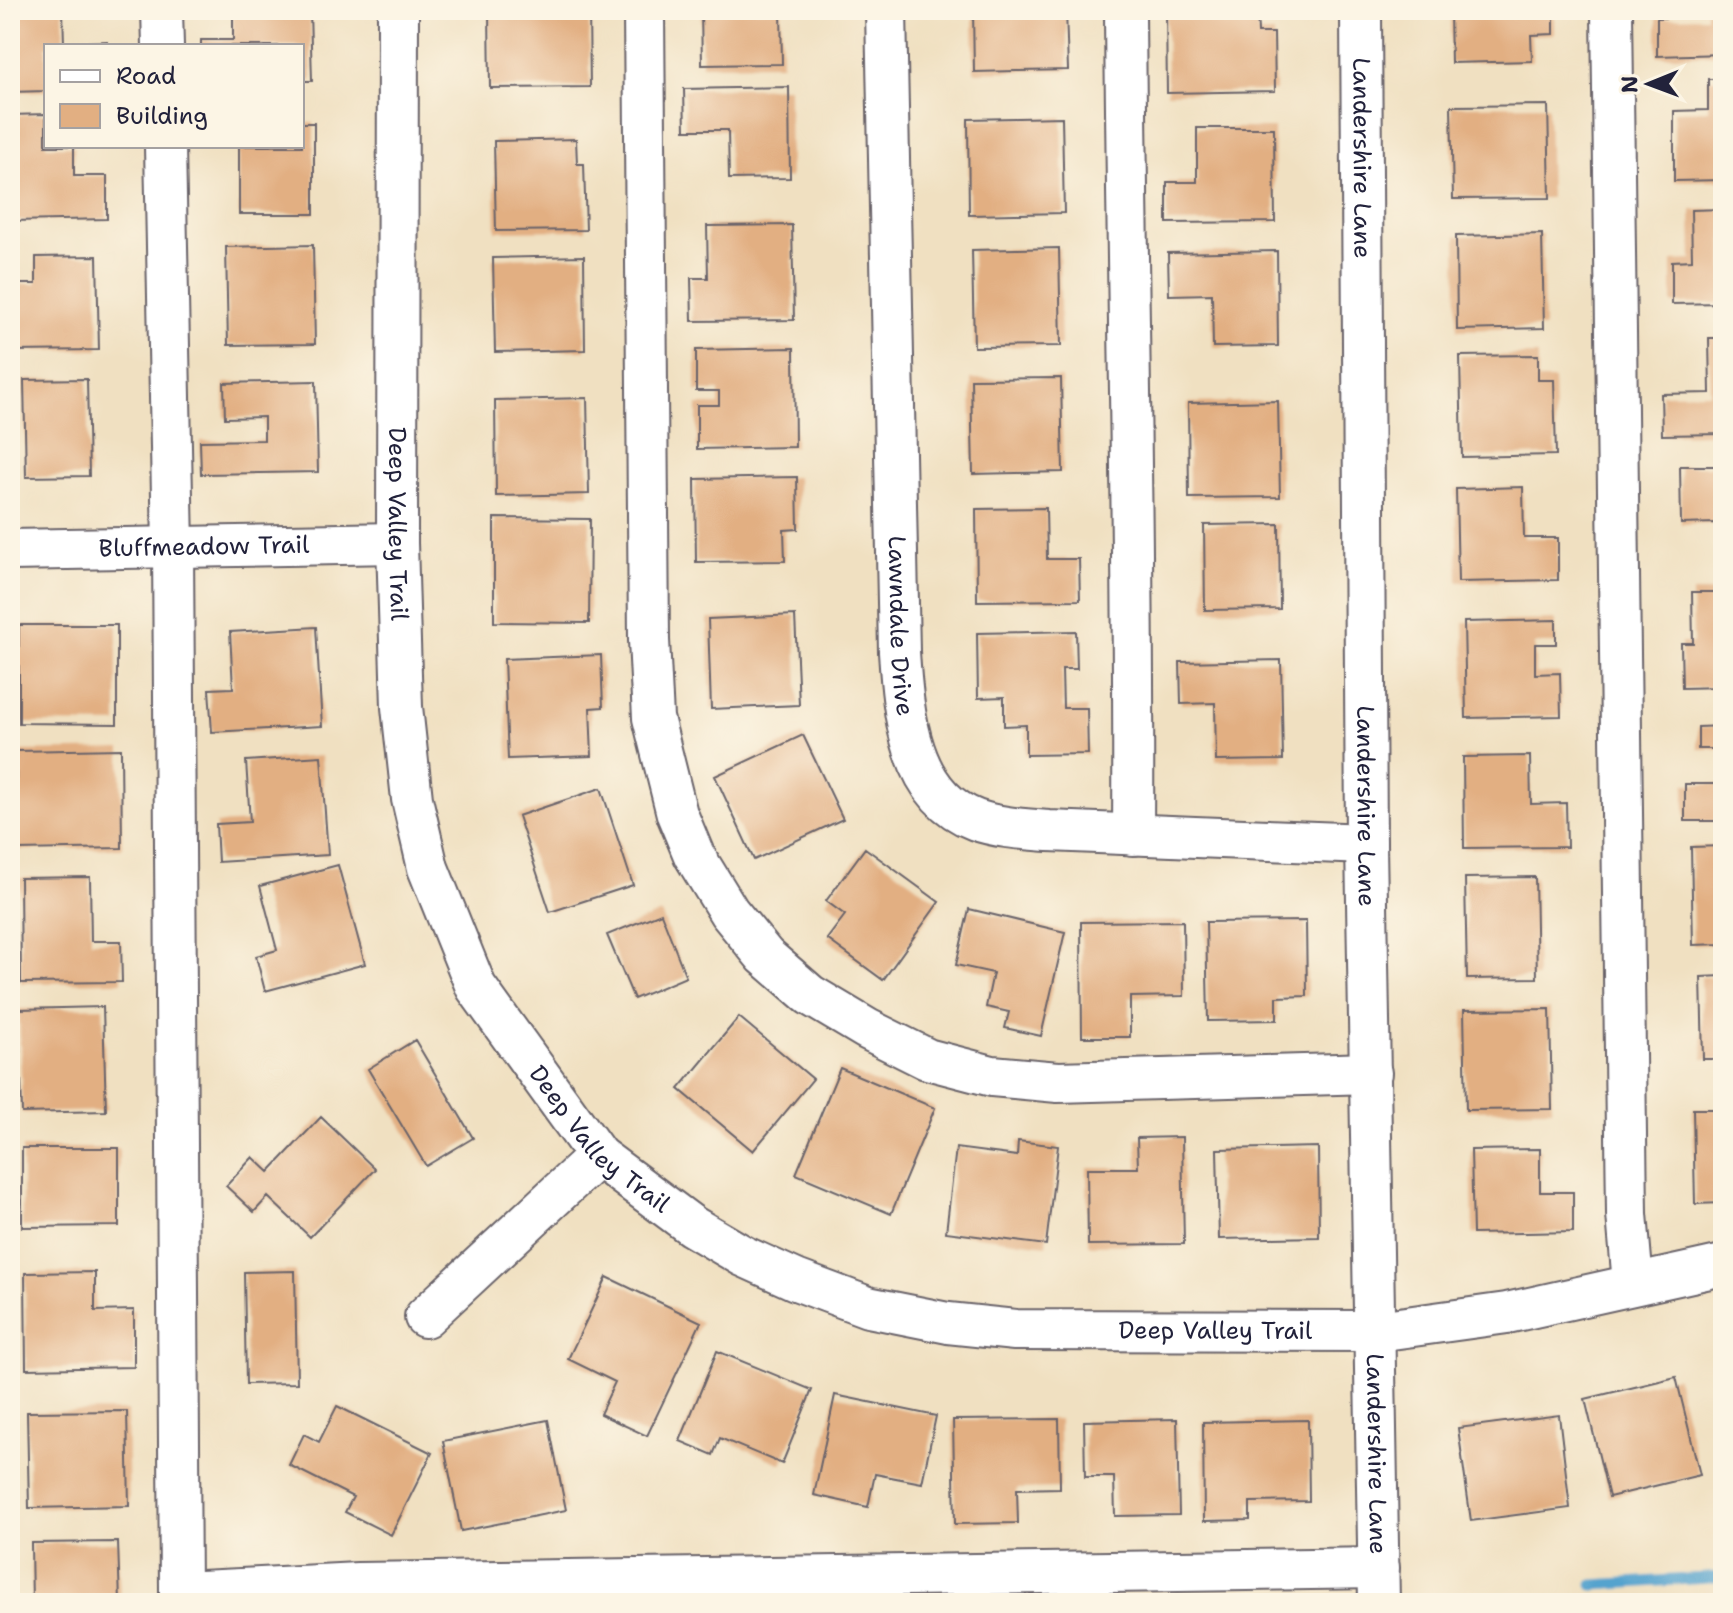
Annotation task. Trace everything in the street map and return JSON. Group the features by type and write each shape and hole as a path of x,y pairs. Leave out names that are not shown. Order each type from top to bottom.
{"street":[{"path":"162,10 163,44"},
{"name":"Deep Valley Trail","path":"398,10 397,543 402,707 412,799 428,868 476,987 598,1156 692,1226 743,1256 796,1280 868,1307 948,1323 1015,1330 1377,1331 1507,1313 1723,1265"},
{"path":"644,10 649,640 653,718 677,814 694,855 729,912 765,956 810,995 867,1029 927,1059 992,1076 1058,1082 1371,1073"},
{"name":"Lawndale Drive","path":"886,10 899,652 902,696 923,775 944,802 975,820 1003,827 1366,844"},
{"path":"1125,10 1134,666 1133,835"},
{"name":"Landershire Lane","path":"1361,10 1366,844 1377,1331 1379,1586"},
{"path":"1612,10 1627,1214 1633,1284"},
{"path":"165,148 173,547 180,1598 358,1583 1379,1586"},
{"name":"Bluffmeadow Trail","path":"10,550 397,543"},
{"path":"425,1317 598,1156"}],"building":[{"path":"10,10 63,10 64,43 107,41 107,44 44,44 44,91 10,92"},
{"path":"233,10 310,10 312,81 304,81 304,44 201,44 201,40 233,40"},
{"path":"489,10 589,10 590,87 490,88"},
{"path":"701,10 781,10 782,64 702,65"},
{"path":"973,10 1066,10 1068,70 974,72"},
{"path":"1166,10 1257,10 1258,33 1274,33 1275,91 1167,93"},
{"path":"1450,10 1554,10 1554,34 1531,35 1532,61 1451,63"},
{"path":"1706,10 1723,10 1723,54 1657,56 1657,18 1706,17"},
{"path":"1708,79 1723,79 1723,180 1674,181 1674,111 1708,110"},
{"path":"789,87 790,178 729,179 728,130 685,130 684,89"},
{"path":"1548,105 1550,198 1453,199 1451,106"},
{"path":"44,114 44,148 74,148 74,176 107,176 107,219 12,221 10,115"},
{"path":"1062,117 1064,213 969,215 968,119"},
{"path":"304,123 314,123 314,214 239,214 239,148 304,148"},
{"path":"1197,128 1274,128 1275,222 1167,223 1167,182 1197,182"},
{"path":"576,139 577,164 584,164 586,230 496,231 494,141"},
{"path":"1723,209 1723,303 1672,304 1672,261 1692,260 1691,210"},
{"path":"792,225 794,320 692,321 691,278 708,278 707,226"},
{"path":"1542,234 1544,328 1457,330 1456,236"},
{"path":"313,245 315,344 228,345 226,247"},
{"path":"1059,248 1061,346 974,347 972,250"},
{"path":"1277,251 1278,346 1213,347 1212,294 1169,295 1168,253"},
{"path":"97,256 99,350 10,351 10,284 36,284 36,257"},
{"path":"584,256 585,350 495,352 493,258"},
{"path":"1709,338 1723,338 1723,434 1662,435 1661,394 1710,393"},
{"path":"794,348 795,447 697,449 697,405 719,405 719,391 696,391 696,350"},
{"path":"1538,355 1538,380 1554,380 1556,455 1462,457 1460,356"},
{"path":"1061,378 1063,472 973,474 971,379"},
{"path":"87,379 89,476 26,477 24,380"},
{"path":"316,381 318,472 201,474 200,441 264,440 264,417 225,418 224,383"},
{"path":"587,398 589,494 496,496 495,400"},
{"path":"1278,401 1280,497 1189,498 1188,403"},
{"path":"1680,466 1723,466 1723,567 1716,567 1716,523 1681,524"},
{"path":"797,477 798,529 784,530 785,561 696,562 695,479"},
{"path":"1523,487 1524,538 1558,538 1558,580 1458,582 1456,489"},
{"path":"1046,508 1047,559 1079,559 1080,600 977,601 976,509"},
{"path":"494,518 590,519 589,623 494,622"},
{"path":"1279,524 1280,609 1205,610 1204,525"},
{"path":"1692,592 1723,592 1723,687 1682,688 1681,643 1693,643"},
{"path":"795,615 799,705 711,709 708,619"},
{"path":"1556,620 1556,644 1535,644 1535,674 1560,673 1561,716 1466,718 1464,622"},
{"path":"19,625 117,625 117,724 19,723"},
{"path":"316,627 322,726 212,732 209,689 233,688 230,632"},
{"path":"1076,631 1077,669 1062,669 1063,708 1087,708 1088,754 1026,755 1026,725 1004,726 1004,697 978,698 977,633"},
{"path":"601,655 603,707 590,708 592,756 508,759 504,659"},
{"path":"1281,660 1283,760 1216,761 1215,703 1181,704 1180,662"},
{"path":"1723,726 1723,749 1698,749 1698,727"},
{"path":"803,735 843,819 754,860 715,776"},
{"path":"121,749 122,848 17,850 16,751"},
{"path":"321,756 328,855 218,862 216,824 250,822 246,761"},
{"path":"1530,756 1531,804 1566,803 1567,847 1464,848 1463,757"},
{"path":"1685,784 1723,784 1723,821 1685,821"},
{"path":"601,788 633,885 550,912 518,816"},
{"path":"1723,846 1723,944 1693,945 1691,847"},
{"path":"865,848 939,902 883,980 827,939 845,915 826,901"},
{"path":"338,865 365,964 265,991 256,956 277,950 260,886"},
{"path":"90,877 91,941 121,941 122,982 21,983 20,878"},
{"path":"1535,877 1537,978 1467,979 1465,878"},
{"path":"969,909 1065,932 1041,1036 1005,1028 1009,1012 986,1007 993,973 956,965"},
{"path":"661,913 686,977 634,999 607,935"},
{"path":"1183,921 1184,996 1130,997 1130,1037 1082,1037 1081,922"},
{"path":"1306,921 1307,996 1277,997 1277,1020 1208,1021 1206,922"},
{"path":"1723,976 1723,1059 1703,1059 1701,977"},
{"path":"103,1007 106,1111 22,1113 19,1009"},
{"path":"1550,1009 1552,1109 1466,1110 1464,1010"},
{"path":"739,1017 813,1079 753,1151 679,1089"},
{"path":"415,1040 473,1138 426,1166 368,1069"},
{"path":"840,1068 935,1108 891,1214 796,1174"},
{"path":"1693,1109 1723,1109 1723,1203 1695,1204"},
{"path":"321,1117 375,1169 310,1237 268,1197 254,1212 226,1186 253,1157 269,1172"},
{"path":"1182,1137 1184,1244 1088,1245 1087,1168 1138,1168 1137,1138"},
{"path":"1018,1141 1058,1146 1046,1245 946,1232 956,1148 1017,1156"},
{"path":"1318,1147 1319,1237 1219,1239 1217,1149"},
{"path":"22,1148 119,1148 119,1226 22,1227"},
{"path":"1540,1149 1540,1192 1573,1192 1573,1232 1473,1234 1471,1150"},
{"path":"295,1271 297,1383 246,1384 244,1272"},
{"path":"95,1272 95,1311 134,1310 134,1367 26,1369 25,1273"},
{"path":"607,1277 701,1322 647,1436 600,1414 615,1382 568,1359"},
{"path":"717,1351 812,1390 782,1464 720,1438 713,1455 680,1441"},
{"path":"1723,1371 1723,1412 1721,1412 1716,1372"},
{"path":"1676,1377 1700,1475 1609,1497 1585,1399"},
{"path":"835,1395 936,1416 922,1483 875,1474 868,1507 814,1495"},
{"path":"337,1406 432,1453 391,1535 345,1512 353,1497 289,1465 304,1434 319,1442"},
{"path":"127,1411 129,1506 29,1508 27,1412"},
{"path":"1559,1415 1570,1508 1471,1521 1458,1428"},
{"path":"1059,1419 1060,1488 1017,1489 1018,1523 955,1524 953,1420"},
{"path":"1177,1419 1179,1515 1115,1516 1114,1477 1085,1477 1084,1421"},
{"path":"548,1420 566,1510 461,1531 443,1441"},
{"path":"1308,1420 1309,1501 1250,1502 1250,1520 1204,1521 1203,1422"},
{"path":"118,1542 120,1603 32,1603 31,1543"}],"waterway":[{"path":"1593,1585 1723,1577"}]}
